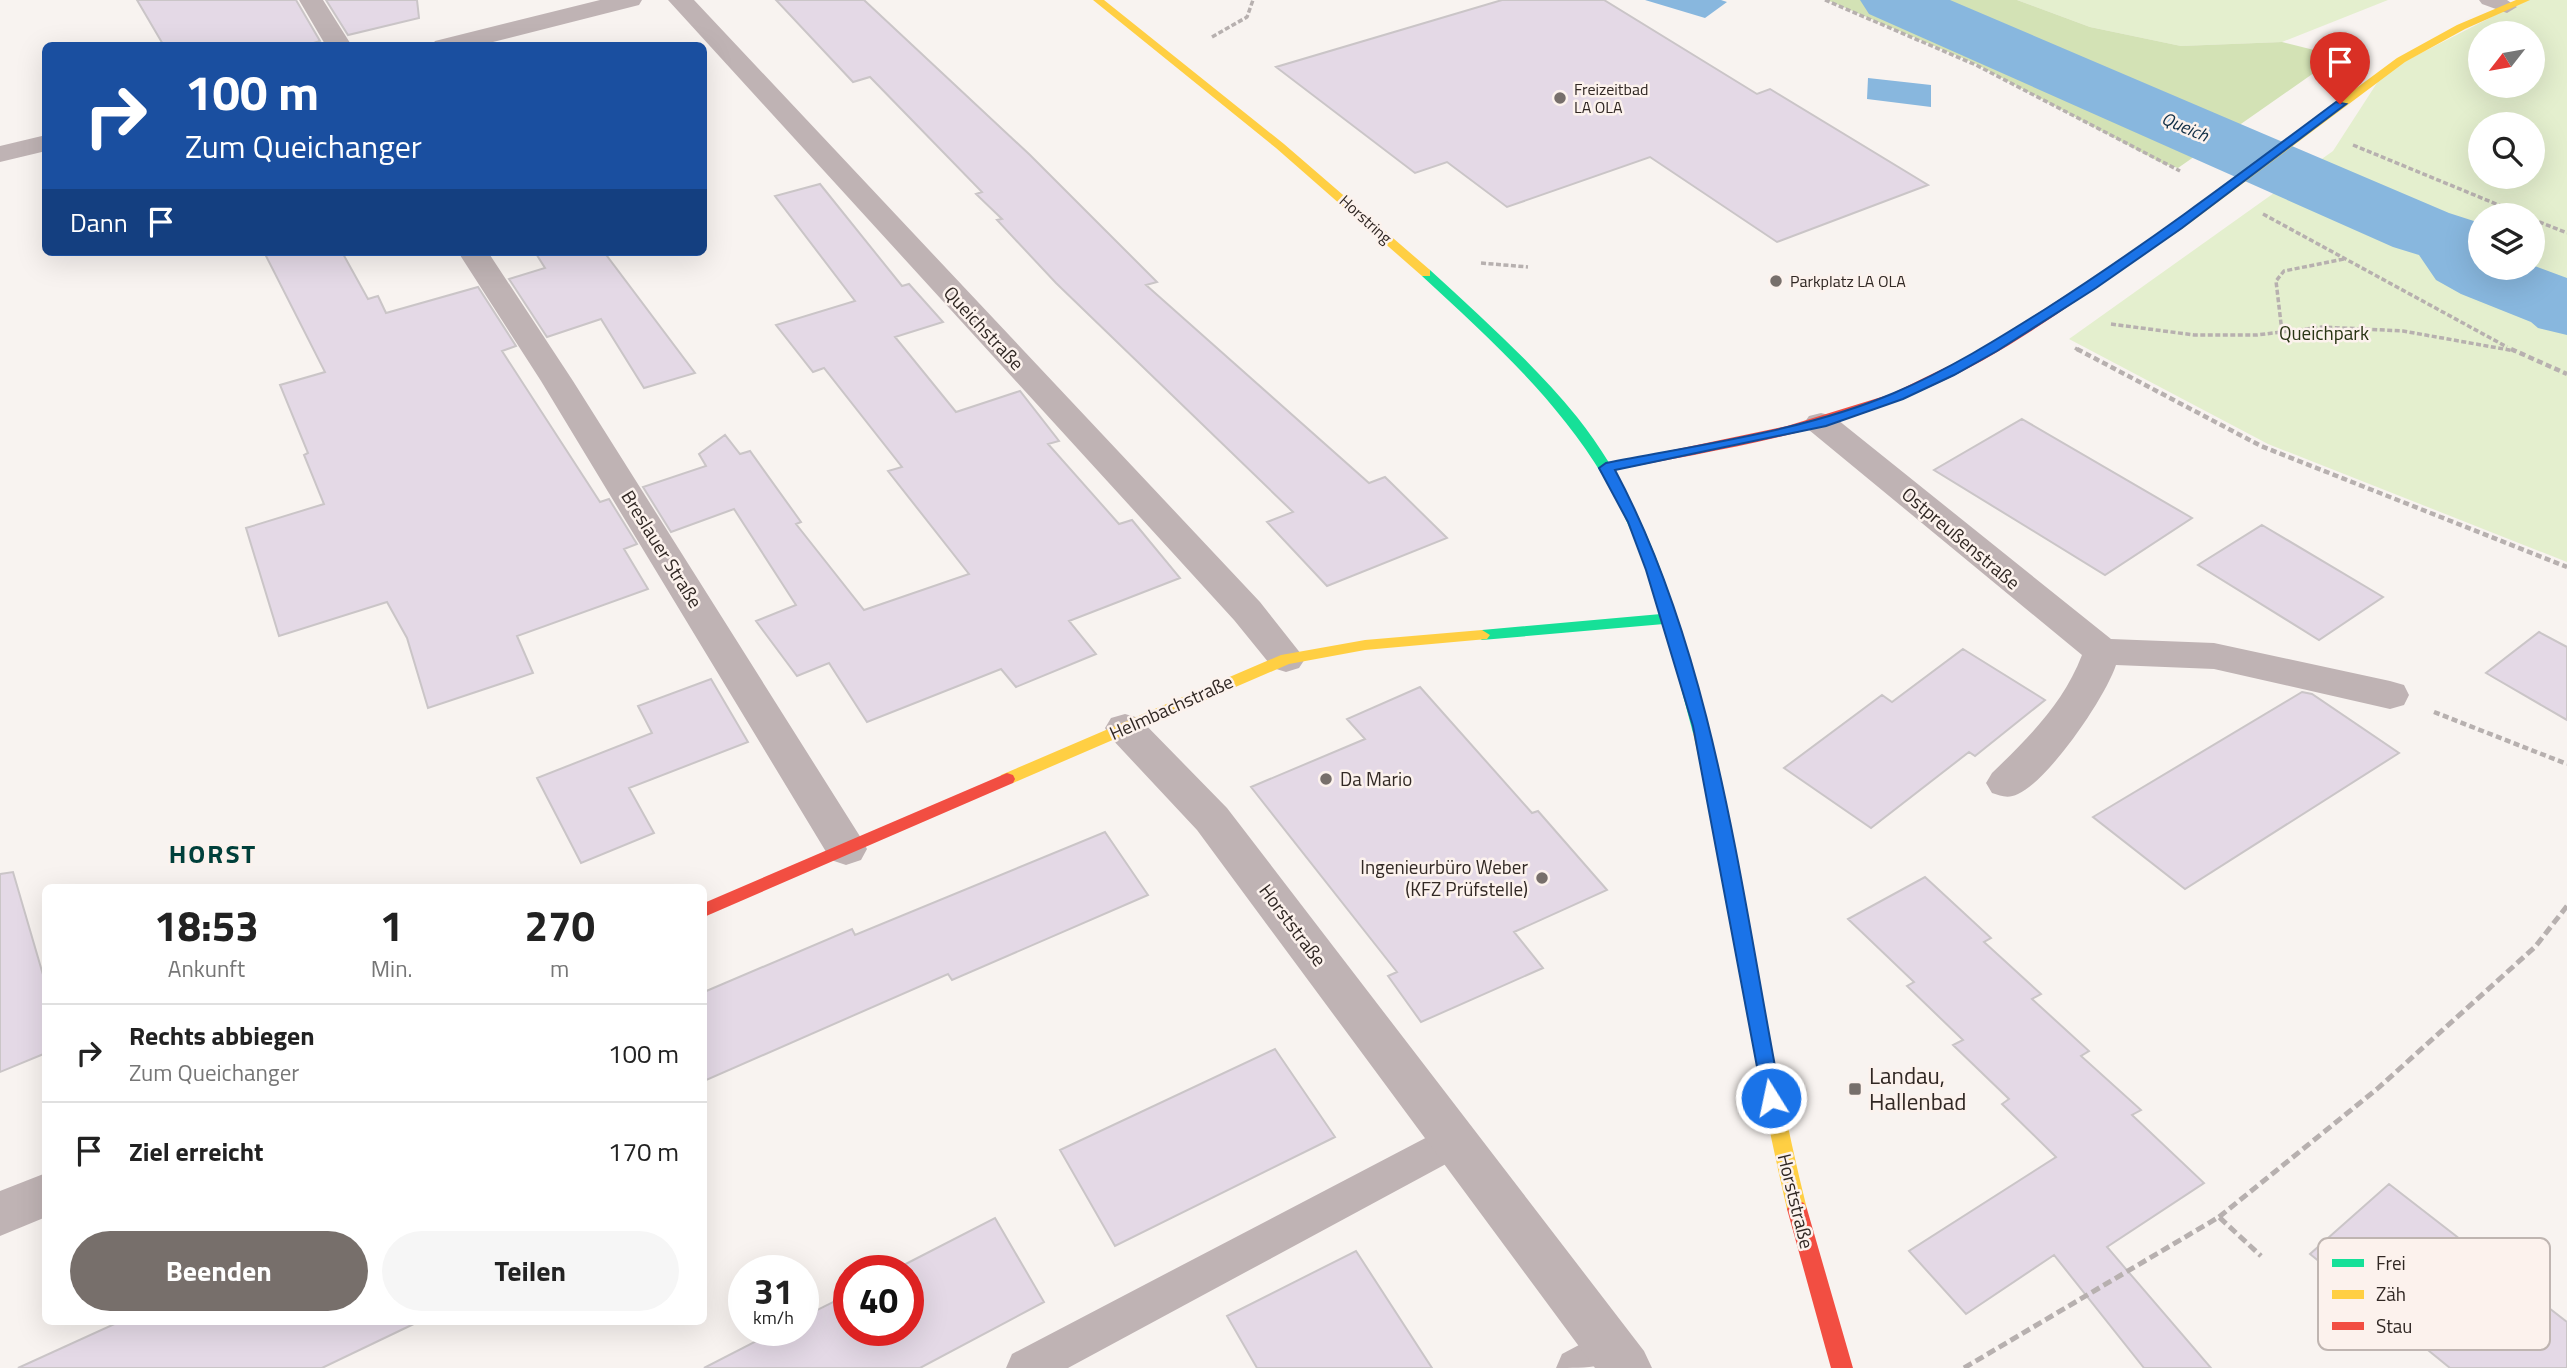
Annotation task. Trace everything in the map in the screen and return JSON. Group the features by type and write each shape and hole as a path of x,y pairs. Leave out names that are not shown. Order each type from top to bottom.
{"street":[{"path":"311,0 337,42"},
{"path":"460,42 630,0"},
{"name":"Queichstraße","path":"680,0 1247,611 1286,659"},
{"name":"Horstring","path":"1098,0 1314,172 1437,283 1524,368 1606,468"},
{"path":"1606,468 1821,423 1898,396 1992,349 2178,226 2223,190 2420,48 2507,2"},
{"path":"0,154 42,144"},
{"name":"Breslauer Straße","path":"476,256 795,763 846,849"},
{"name":"Ostpreußenstraße","path":"1821,423 2102,652"},
{"name":"Horststraße","path":"1606,468 1635,522 1669,618 1701,726 1771,1098 1806,1242 1842,1368"},
{"name":"Helmbachstraße","path":"707,910 1286,659 1365,645 1669,618"},
{"path":"2006,783 2045,746 2078,708 2093,681 2102,652 2214,656 2390,695"},
{"name":"Horststraße","path":"1125,728 1212,819 1456,1139 1605,1361"},
{"path":"0,1214 42,1196"}],"lane":[{"path":"1027,1368 1456,1139"}],"path":[{"path":"1825,0 1976,65 2163,165 2223,190 2511,349 2567,374"},
{"path":"2309,128 2494,203"},
{"path":"2545,224 2567,233"},
{"path":"2282,332 2276,281 2284,271 2345,259"},
{"path":"2057,307 2101,322 2194,335 2282,332 2322,327 2403,331 2511,349"},
{"path":"2031,325 2261,446 2567,567"},
{"path":"2390,695 2567,764"},
{"path":"1964,1368 2219,1217 2377,1089 2535,947 2567,906"},
{"path":"2219,1217 2261,1256"}],"green space":[{"path":"1827,0 2017,0 2090,27 2181,46 2282,42 2338,56 2178,168 2162,163 1974,63"},
{"path":"2017,0 2388,0 2282,42 2181,46 2090,27"},
{"name":"Queichpark","path":"2525,0 2567,0 2567,562 2268,444 2069,339 2333,151 2384,72 2468,29 2468,98 2545,98 2545,21 2484,21"}],"water":[{"path":"1645,0 1721,0 1727,2 1705,18"},
{"path":"1868,78 1931,85 1931,107 1867,99"}],"building":[{"path":"137,0 296,0 320,41 317,42 162,42"},
{"path":"326,0 417,0 419,18 348,35"},
{"path":"776,0 864,0 1030,155 1157,282 1146,285 1369,483 1385,477 1447,538 1327,586 1267,522 1293,512 1056,283 997,220 1002,219 976,194 982,192 870,77 853,82"},
{"path":"1502,0 1604,0 1757,94 1770,89 1928,185 1777,242 1650,157 1507,207 1447,162 1415,173 1276,67"},
{"path":"820,184 902,286 909,284 943,322 895,337 956,412 1020,391 1059,441 1048,444 1119,524 1132,520 1180,578 1069,621 1096,654 1016,687 1001,669 867,722 829,663 797,676 756,621 796,605 734,509 671,532 643,487 706,466 699,454 725,435 740,454 750,451 801,522 796,524 864,610 969,574 888,471 902,467 824,368 813,372 776,325 855,301 775,196"},
{"path":"266,256 344,256 368,299 378,296 386,313 478,287 516,346 502,351 600,502 609,499 637,544 624,549 648,589 517,636 533,673 428,708 407,638 387,602 279,636 246,528 324,504 304,455 308,453 280,385 325,372"},
{"path":"538,256 607,256 695,373 644,388 601,319 547,337 509,279 545,268"},
{"path":"2022,419 2192,518 2105,575 1934,470"},
{"path":"2262,525 2383,597 2319,640 2198,565"},
{"path":"2539,632 2567,647 2567,720 2486,673"},
{"path":"1963,649 2045,700 1975,756 1969,752 1871,828 1784,768 1882,695 1892,702"},
{"path":"711,679 748,742 629,788 654,833 581,863 537,778 652,733 638,706"},
{"path":"1420,687 1532,813 1538,811 1607,890 1514,932 1543,968 1421,1022 1388,976 1397,972 1251,787 1365,739 1347,719"},
{"path":"2302,692 2312,694 2399,753 2185,889 2093,817"},
{"path":"1105,832 1148,895 952,980 948,974 707,1080 707,991 852,929 855,935"},
{"path":"13,872 42,971 42,1055 0,1072 0,874"},
{"path":"1925,877 1991,938 1984,942 2041,994 2032,999 2089,1051 2081,1056 2141,1110 2132,1115 2204,1183 2107,1247 2211,1368 2144,1368 2054,1255 1966,1314 1909,1251 2056,1157 2002,1104 2009,1099 1953,1045 1963,1040 1907,986 1914,982 1848,919"},
{"path":"1275,1049 1335,1137 1115,1246 1060,1150"},
{"path":"2389,1184 2459,1238 2328,1238"},
{"path":"995,1218 1044,1302 920,1368 704,1368 747,1346 819,1346 819,1309 833,1302 833,1346 924,1346 923,1255"},
{"path":"2318,1247 2318,1261 2310,1254"},
{"path":"1356,1251 1432,1368 1257,1368 1227,1316"},
{"path":"2550,1309 2567,1322 2567,1368 2450,1368 2428,1350 2550,1350"},
{"path":"112,1325 412,1325 322,1368 18,1368"}],"waterway":[{"name":"Queich","path":"1893,0 2421,230 2468,245"},
{"path":"2448,239 2465,263 2490,277 2560,304 2567,310"}],"traffic: fast":[{"path":"1426,273 1534,376 1573,422 1612,478 1630,512 1659,584 1701,733"},
{"path":"1482,635 1669,618"}],"traffic: slow":[{"path":"1098,0 1280,146 1426,273"},
{"path":"2121,264 2178,226 2401,60 2461,27 2525,0"},
{"path":"1007,779 1286,659 1365,645 1482,635"},
{"path":"1701,733 1727,852 1770,1091 1797,1209"}],"traffic: jam":[{"path":"1606,468 1789,430 1861,410 1896,397 1984,354 2121,264"},
{"path":"707,909 1007,779"},
{"path":"1797,1209 1842,1368"}],"place":[{"name":"Freizeitbad LA OLA","path":"1560,98"},
{"name":"Parkplatz LA OLA","path":"1776,281"},
{"name":"Da Mario","path":"1326,779"},
{"name":"Ingenieurbüro Weber (KFZ Prüfstelle)","path":"1542,878"},
{"name":"Landau, Hallenbad","path":"1855,1089"}],"district":[{"name":"HORST","path":"213,854"}],"route":[{"path":"1771,1098 1701,726 1654,570 1635,522 1606,468 1821,423 1861,411 1949,372 2031,325 2178,226 2340,104"}]}
